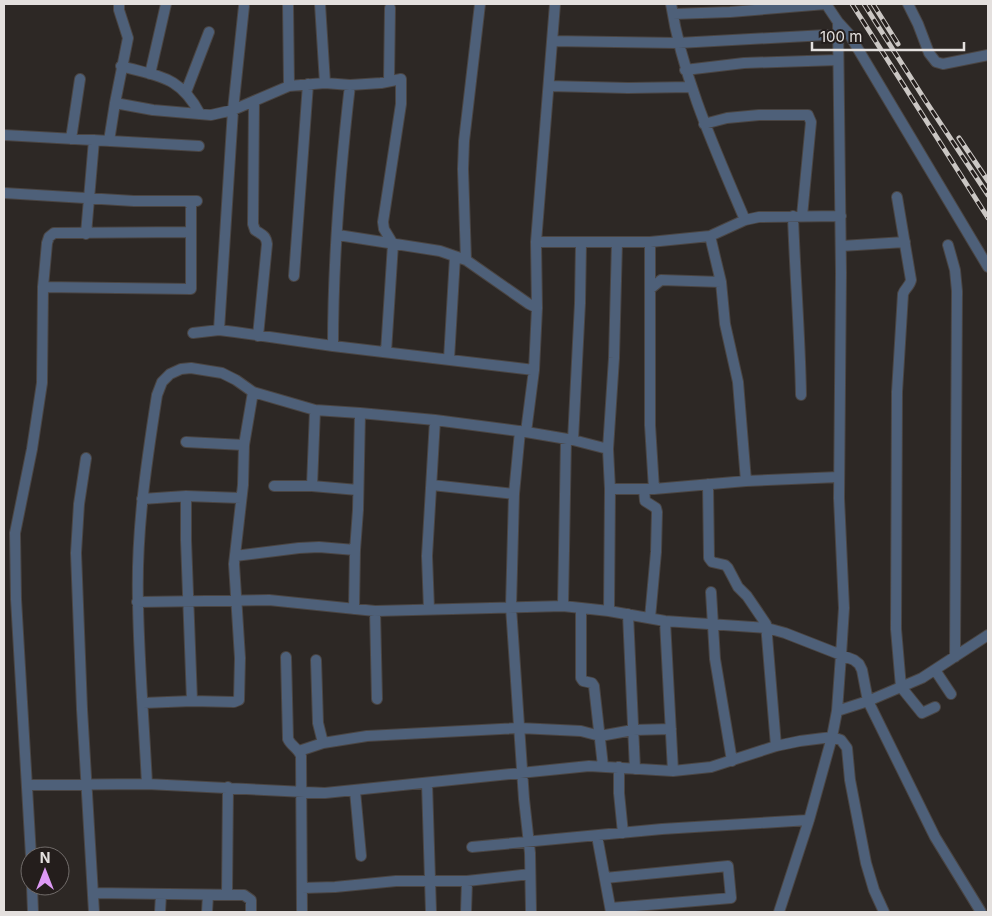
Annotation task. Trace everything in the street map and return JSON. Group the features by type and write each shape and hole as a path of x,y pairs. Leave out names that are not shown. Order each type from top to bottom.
{"street":[{"path":"109,141 128,38 119,4"},
{"path":"150,74 166,4"},
{"path":"288,4 288,86"},
{"path":"320,4 324,83"},
{"path":"466,260 464,141 480,4"},
{"path":"531,912 528,843 511,607 514,494 534,370 537,308 536,242 555,4"},
{"path":"745,220 704,124 685,70 672,9 730,12 826,4 849,34 988,267"},
{"path":"908,4 929,53 936,62 943,64 988,54"},
{"path":"219,330 233,110 244,6"},
{"path":"389,82 390,8"},
{"path":"779,912 809,820 832,737 837,711 841,655 844,608 840,477 841,216 838,22"},
{"path":"186,92 209,32"},
{"path":"552,41 678,43 849,34"},
{"path":"685,70 744,63 838,60"},
{"path":"122,66 169,79 182,87 193,100 200,114"},
{"path":"115,103 153,110 211,114 233,110 288,86 324,83 350,85 389,82 401,79 400,104 382,222 393,244 386,352"},
{"path":"71,139 80,80"},
{"path":"294,276 308,84"},
{"path":"333,346 333,309 342,155 350,85"},
{"path":"548,86 691,87"},
{"path":"254,101 253,224 255,230 264,234 267,244 258,336"},
{"path":"704,124 759,114 808,115 811,122 798,216 795,277 800,338 801,394"},
{"path":"4,135 199,146"},
{"path":"86,234 94,140"},
{"path":"4,193 134,200 192,200 190,206 191,288 43,287"},
{"path":"897,197 911,280 910,284 904,289 903,294 897,392 896,628 901,687 922,713 935,706"},
{"path":"536,242 650,242 710,236 745,220 759,217 841,216"},
{"path":"31,846 16,599 15,533 32,449 42,383 43,287 47,243 49,237 54,233 190,232"},
{"path":"338,235 440,250 466,260 537,308"},
{"path":"710,236 721,282 725,324 738,382 746,480"},
{"path":"609,611 610,489 608,450 614,367 616,242"},
{"path":"650,242 649,489 645,501 656,508 658,512 650,618"},
{"path":"841,246 905,242"},
{"path":"563,606 570,439 579,331 581,243"},
{"path":"948,245 955,270 957,291 955,657"},
{"path":"449,359 455,257"},
{"path":"650,289 660,280 721,282"},
{"path":"193,333 219,330 333,346 534,370"},
{"path":"147,784 138,602 142,499 158,395 162,382 170,374 181,369 192,368 222,373 236,380 252,392 315,410 434,420 523,431 570,439 608,450"},
{"path":"143,703 234,702 239,700 240,658 235,556 244,445 252,392"},
{"path":"312,486 315,410"},
{"path":"354,609 360,413"},
{"path":"429,609 427,556 434,420"},
{"path":"186,442 244,445"},
{"path":"86,458 79,504 76,553 82,709 94,912"},
{"path":"610,489 649,489 746,480 840,477"},
{"path":"708,484 710,558 712,562 725,565 728,568 738,587 763,618 767,628 776,746"},
{"path":"432,485 514,494"},
{"path":"274,486 312,486 358,490"},
{"path":"142,499 186,496 241,498"},
{"path":"186,496 192,701"},
{"path":"235,556 306,548 355,550"},
{"path":"711,592 716,669 732,761"},
{"path":"138,602 269,600 375,611 563,606 609,611 665,621 767,628 786,633 854,660 859,664 868,701 936,837 981,912"},
{"path":"581,608 581,678 583,681 592,683 594,686 603,766"},
{"path":"375,611 377,699"},
{"path":"628,614 635,769"},
{"path":"665,621 673,771"},
{"path":"837,711 868,701 922,678 988,635"},
{"path":"286,657 288,739 301,756 302,912"},
{"path":"316,660 318,723 322,742"},
{"path":"935,670 951,694"},
{"path":"299,751 322,742 367,736 519,728 581,731 600,736 634,730 671,729"},
{"path":"28,785 147,784 228,787 301,793 356,791 522,772 603,766 673,771 711,767 776,746 832,737 842,740 847,748 850,780 866,863 874,890 884,912"},
{"path":"619,767 623,832"},
{"path":"427,783 431,912"},
{"path":"227,895 228,787"},
{"path":"356,791 361,856"},
{"path":"472,848 623,832 809,820"},
{"path":"597,836 611,910 731,898 728,866 605,878"},
{"path":"302,888 430,880 467,881 530,874"},
{"path":"466,912 467,881"},
{"path":"93,893 248,896 251,912"},
{"path":"160,912 161,894"},
{"path":"207,912 208,895"},
{"path":"32,896 33,912"}],"railway":[{"path":"852,4 988,218"},
{"path":"864,4 988,195"},
{"path":"873,4 898,44"},
{"path":"959,138 988,181"}]}
